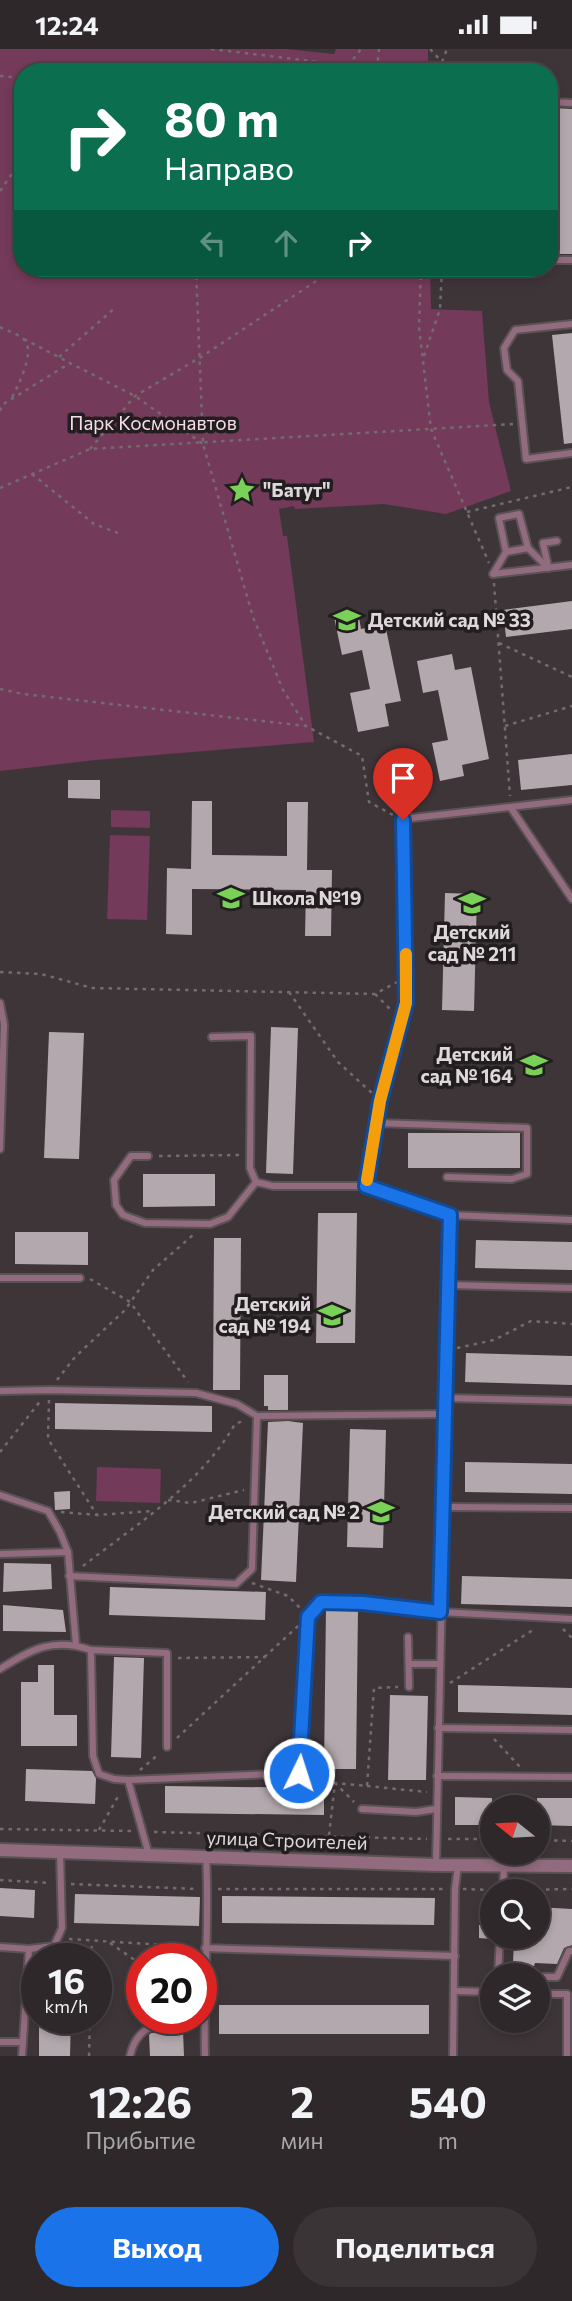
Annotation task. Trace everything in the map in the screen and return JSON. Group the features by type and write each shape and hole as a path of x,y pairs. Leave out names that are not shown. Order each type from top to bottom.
{"street":[{"name":"улица Строителей","path":"0,1850 436,1865 572,1866"}],"lane":[{"path":"572,324 515,330 504,348 507,370 518,381 526,459 572,453"},
{"path":"493,574 506,552 499,518 519,515 528,548 548,568"},
{"path":"548,568 543,543 556,541"},
{"path":"506,552 528,548"},
{"path":"493,574 572,565"},
{"path":"366,1186 380,1101 406,1003 403,820 572,800"},
{"path":"510,807 571,896"},
{"path":"0,1003 4,1024 0,1150"},
{"path":"212,1037 251,1036 250,1168 256,1182"},
{"path":"376,1123 527,1128 527,1174 512,1179 447,1177"},
{"path":"148,1156 131,1156 114,1180 116,1205 123,1215 145,1223 206,1224 228,1217 256,1182"},
{"path":"256,1182 273,1186 366,1186 450,1215 572,1220"},
{"path":"436,1865 450,1215"},
{"path":"0,1278 80,1278"},
{"path":"449,1285 572,1288"},
{"path":"0,1391 196,1393 237,1404 257,1416 446,1414"},
{"path":"446,1398 572,1401"},
{"path":"69,1576 236,1584 242,1579 251,1569 257,1416"},
{"path":"0,1495 48,1511 60,1532 68,1552 76,1645"},
{"path":"444,1507 572,1508"},
{"path":"0,1554 68,1552"},
{"path":"91,1650 93,1756 99,1774 128,1780 299,1773 308,1617 321,1602 572,1619"},
{"path":"408,1637 409,1687"},
{"path":"0,1669 31,1650 61,1643 91,1650 167,1653 167,1747"},
{"path":"409,1664 439,1664"},
{"path":"438,1728 572,1730"},
{"path":"437,1776 572,1777"},
{"path":"128,1780 149,1855"},
{"path":"362,1809 416,1812 436,1809"},
{"path":"55,1943 62,1928 60,1852"},
{"path":"205,1943 208,1889 206,1856"},
{"path":"453,2056 455,1889 458,1865"},
{"path":"504,1866 504,1879"},
{"path":"0,1947 21,1948"},
{"path":"217,1948 455,1956"},
{"path":"550,1977 557,1977 569,1951 572,1951"},
{"path":"455,1991 480,1992"},
{"path":"550,1994 567,1994 567,2056"},
{"path":"22,2056 24,2034"},
{"path":"130,2056 140,2034"},
{"path":"204,2034 205,2056"},
{"path":"0,2042 23,2042"}],"path":[{"path":"211,49 324,63"},
{"path":"350,63 361,49"},
{"path":"430,49 442,62 447,49"},
{"path":"0,191 14,171"},
{"path":"197,277 203,444 253,617 283,690 306,726"},
{"path":"90,449 135,396 201,357 322,277"},
{"path":"421,277 419,327 431,429 493,574 510,807"},
{"path":"423,359 440,309 442,277"},
{"path":"59,357 116,307"},
{"path":"0,327 135,396 203,444"},
{"path":"11,400 24,373 27,347 24,339"},
{"path":"0,411 1,406 70,363"},
{"path":"0,488 90,449 521,423"},
{"path":"32,474 94,524 118,533"},
{"path":"467,512 572,487"},
{"path":"498,642 572,677"},
{"path":"0,689 23,694 306,726 362,756 369,802 403,820"},
{"path":"505,726 572,706"},
{"path":"0,972 41,974 92,988 375,994 406,978"},
{"path":"289,992 338,1062 380,1101"},
{"path":"375,994 402,1021"},
{"path":"148,1156 250,1155"},
{"path":"0,1452 75,1357 130,1302 153,1270 206,1224"},
{"path":"80,1278 90,1279 130,1302 196,1393"},
{"path":"447,1350 494,1340 531,1321 572,1324"},
{"path":"50,1390 48,1439 97,1515"},
{"path":"69,1576 168,1500 221,1448 234,1423 257,1416"},
{"path":"168,1500 191,1503 254,1487"},
{"path":"48,1511 97,1515 154,1511"},
{"path":"99,1830 128,1780 308,1617 288,1595 242,1579"},
{"path":"439,1691 551,1618"},
{"path":"168,1659 265,1657"},
{"path":"368,1786 374,1688 409,1687"},
{"path":"484,1729 530,1777"},
{"path":"299,1773 335,1783 436,1793"},
{"path":"335,1783 362,1809"},
{"path":"329,1836 335,1783"},
{"path":"0,1829 480,1839"},
{"path":"550,1840 572,1840"},
{"path":"0,1879 208,1889 480,1890"},
{"path":"550,1890 572,1889"},
{"path":"57,1939 136,1943"},
{"path":"108,1941 126,1954"},
{"path":"89,2056 90,2034"}],"green space":[{"name":"Парк Космонавтов","path":"0,49 286,49 334,54 336,49 428,49 428,63 14,63 14,277 430,277 431,309 482,311 489,402 511,491 446,514 384,504 295,509 294,506 279,509 283,536 287,536 314,742 96,760 0,771"},
{"path":"111,810 150,811 150,828 111,827"},
{"path":"110,835 150,836 147,920 107,919"},
{"path":"97,1467 161,1469 160,1503 96,1501"}],"building":[{"path":"558,108 572,109 572,254 558,254"},
{"path":"572,333 572,443 564,444 552,335"},
{"path":"572,601 572,629 506,637 503,610"},
{"path":"358,612 361,629 385,624 401,701 385,704 389,726 358,732 350,693 370,689 362,650 342,655 334,617"},
{"path":"452,654 455,670 471,667 489,759 462,765 464,776 440,781 432,743 448,740 438,690 423,693 417,661"},
{"path":"572,754 572,785 521,790 518,760"},
{"path":"68,780 100,780 100,799 68,798"},
{"path":"192,801 212,801 212,855 287,856 287,802 308,802 307,870 332,870 331,936 305,936 306,890 192,889 192,935 166,934 167,868 191,869"},
{"path":"445,893 477,894 474,1011 442,1010"},
{"path":"271,1027 298,1028 293,1174 266,1173"},
{"path":"49,1032 84,1033 79,1159 44,1158"},
{"path":"408,1133 520,1133 520,1168 408,1168"},
{"path":"143,1174 215,1174 215,1206 143,1207"},
{"path":"318,1213 357,1213 355,1343 316,1343"},
{"path":"15,1232 88,1232 88,1265 15,1264"},
{"path":"214,1238 241,1238 240,1390 213,1390"},
{"path":"476,1240 572,1242 572,1270 475,1268"},
{"path":"466,1353 572,1356 572,1385 465,1382"},
{"path":"264,1375 288,1375 288,1410 268,1410 268,1406 264,1406"},
{"path":"55,1403 212,1406 212,1432 55,1429"},
{"path":"268,1422 303,1423 296,1582 261,1580"},
{"path":"350,1429 386,1430 383,1548 347,1547"},
{"path":"465,1462 572,1464 572,1494 465,1492"},
{"path":"70,1491 70,1509 55,1510 54,1492"},
{"path":"4,1563 51,1564 52,1589 3,1592"},
{"path":"462,1576 572,1579 572,1607 461,1604"},
{"path":"110,1587 266,1592 265,1620 109,1615"},
{"path":"3,1605 63,1610 66,1632 3,1631"},
{"path":"326,1608 358,1609 356,1769 324,1769"},
{"path":"114,1657 144,1658 141,1758 111,1757"},
{"path":"38,1665 54,1665 54,1715 77,1715 77,1746 21,1746 21,1682 38,1682"},
{"path":"458,1685 572,1688 572,1715 458,1712"},
{"path":"390,1695 428,1696 426,1780 388,1780"},
{"path":"26,1769 92,1771 96,1778 95,1804 25,1801"},
{"path":"165,1786 324,1788 324,1815 165,1813"},
{"path":"455,1797 480,1798 480,1825 455,1825"},
{"path":"550,1798 572,1798 572,1826 550,1825"},
{"path":"0,1888 35,1890 34,1918 0,1916"},
{"path":"75,1894 200,1897 199,1926 74,1923"},
{"path":"222,1896 435,1898 434,1925 222,1923"},
{"path":"550,1908 572,1909 572,1945 564,1948 557,1964 513,1963 514,1949 550,1949"},
{"path":"219,2005 429,2005 429,2034 219,2034"},
{"path":"39,2034 71,2034 70,2056 39,2056"},
{"path":"183,2034 184,2056 150,2056 149,2035"}],"slow traffic":[{"path":"367,1180 380,1101 406,1003 406,954"}],"place":[{"name":"\"Батут\"","path":"242,490"},
{"name":"Детский сад № 33","path":"347,620"},
{"name":"Школа №19","path":"231,898"},
{"name":"Детский сад № 211","path":"472,903"},
{"name":"Детский сад № 164","path":"534,1065"},
{"name":"Детский сад № 194","path":"332,1315"},
{"name":"Детский сад № 2","path":"381,1512"}],"route":[{"path":"299,1773 308,1617 321,1602 363,1603 440,1612 450,1215 366,1186 380,1101 406,1003 403,820"}]}
